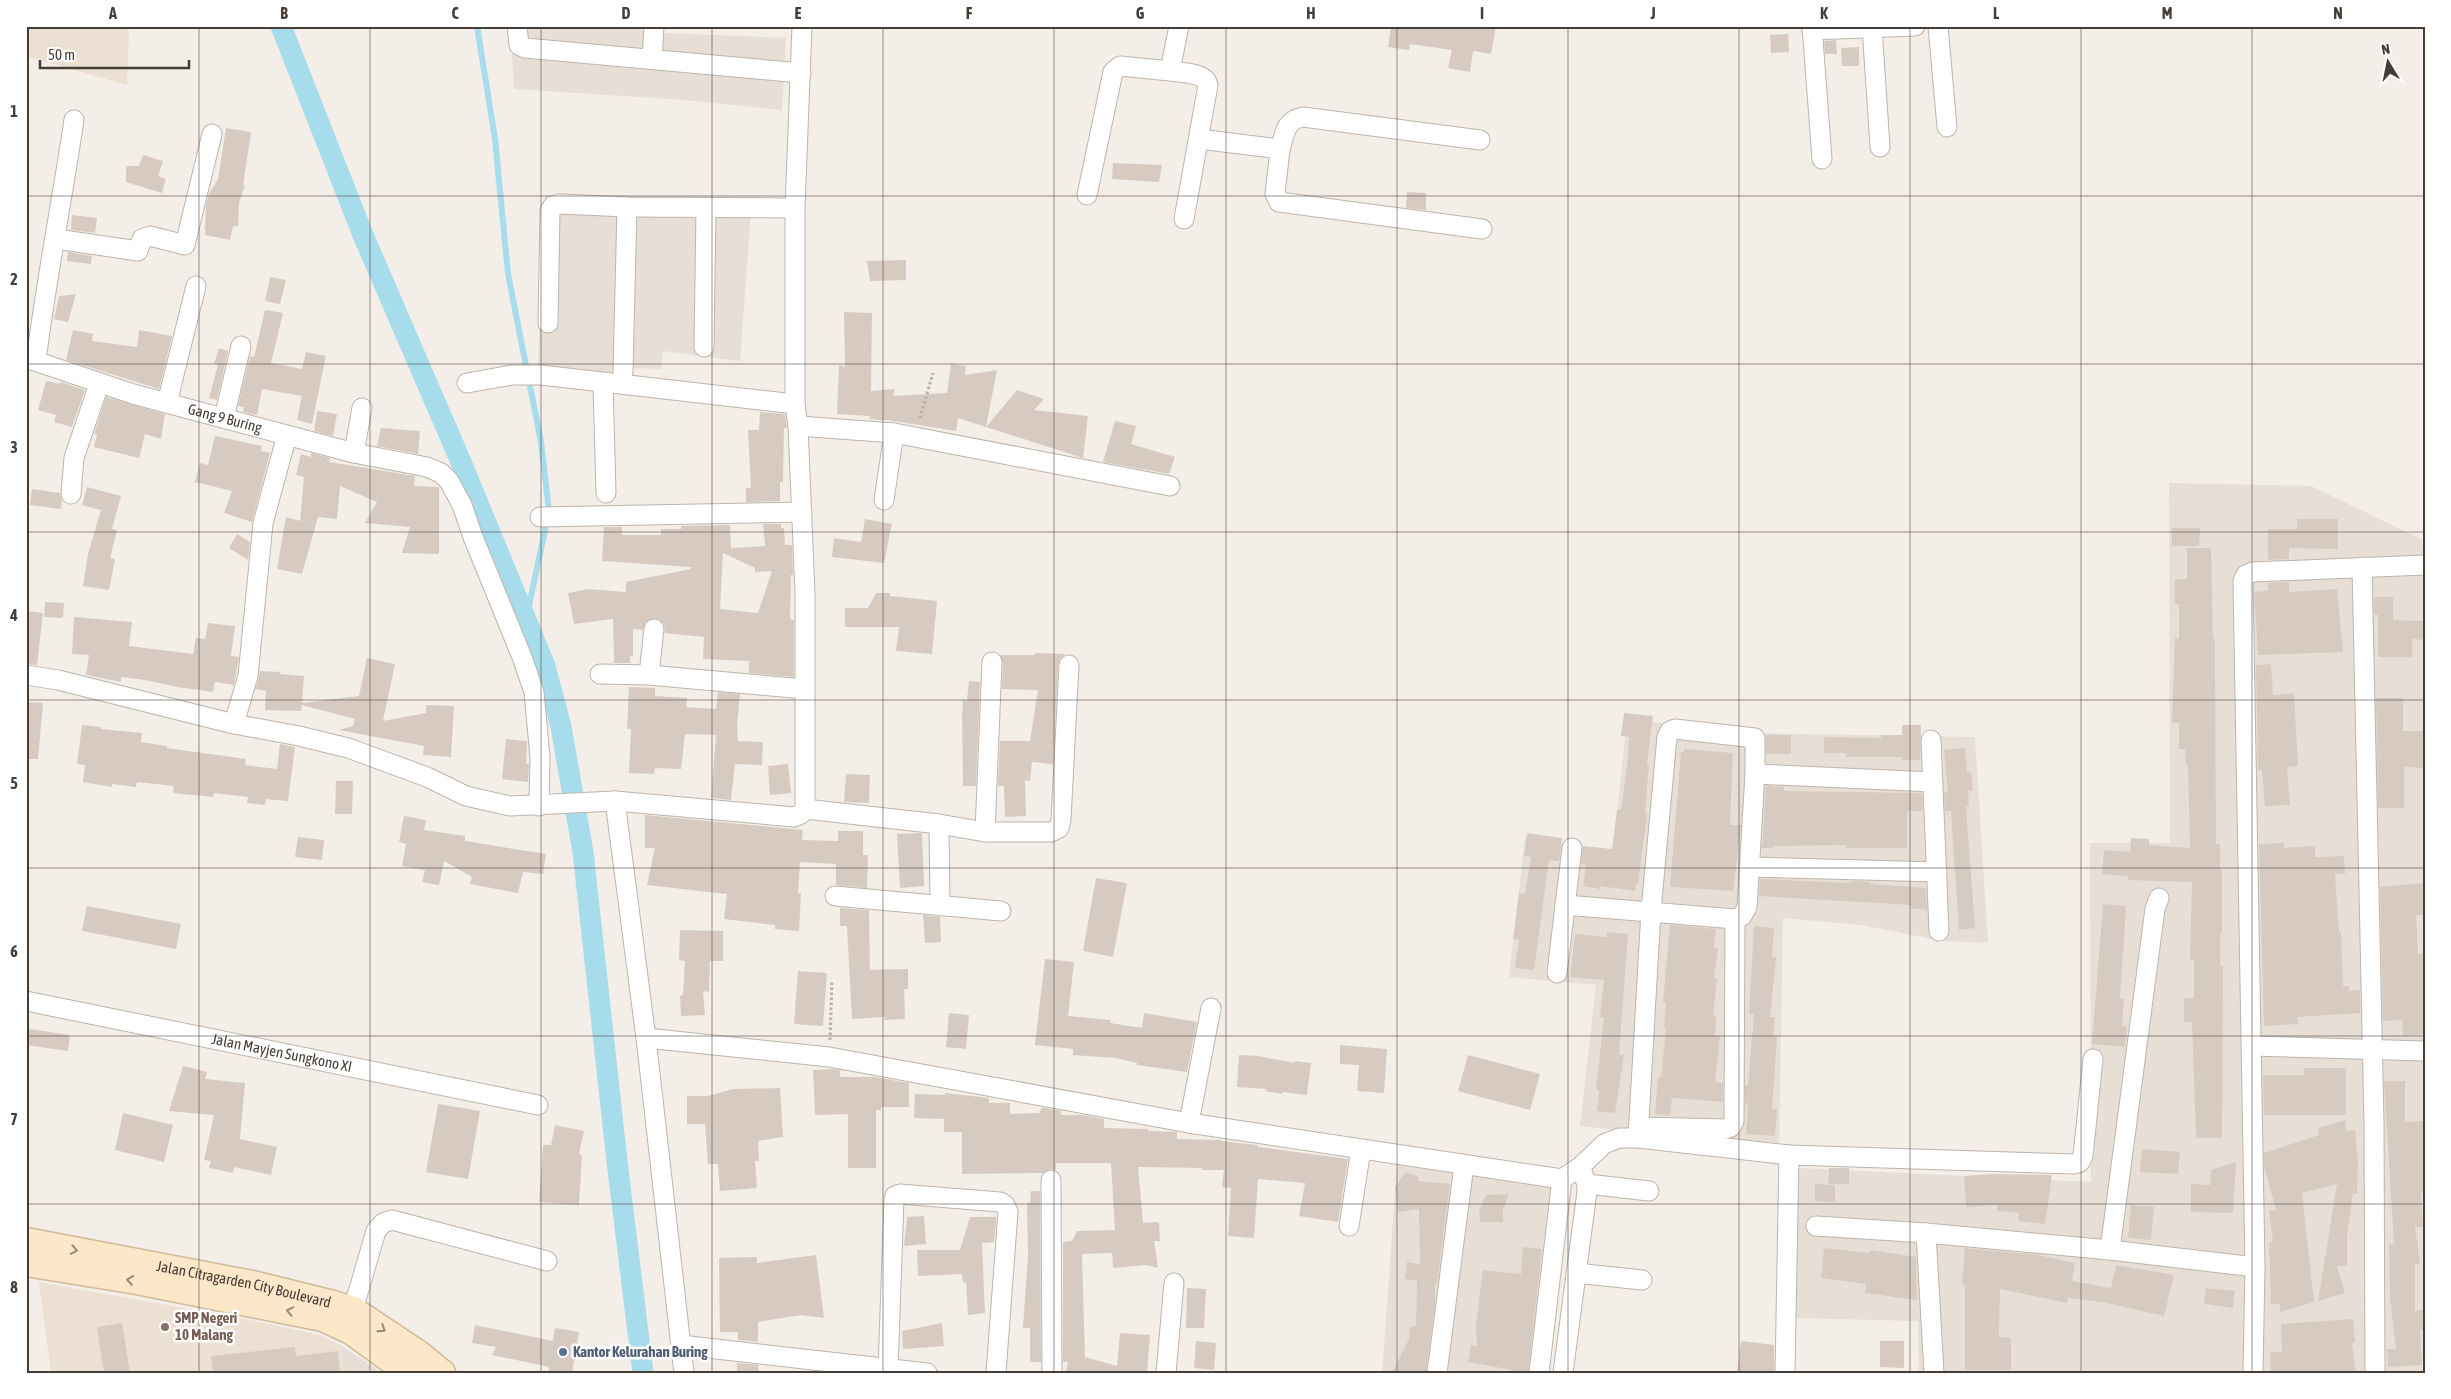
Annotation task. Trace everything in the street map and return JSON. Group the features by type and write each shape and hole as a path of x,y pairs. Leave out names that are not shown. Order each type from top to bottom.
{"main road":[{"name":"Jalan Citragarden City Boulevard","path":"26,1241 257,1285 353,1310 419,1354 442,1373"},
{"name":"Jalan Citragarden City Boulevard","path":"26,1263 137,1281 323,1318 351,1331 409,1373"}],"street":[{"path":"517,26 519,45 525,48 801,73"},
{"path":"652,59 654,26"},
{"path":"26,675 58,680 234,724 348,748 427,778 466,796 510,806 541,806 608,801 794,818 802,814 805,809 805,593 798,426 795,404 795,208 802,26"},
{"path":"1170,71 1179,26"},
{"path":"1822,159 1812,28 1915,26"},
{"path":"1938,26 1946,127"},
{"path":"1872,27 1880,147"},
{"path":"1087,194 1113,72 1116,67 1170,71 1202,76 1207,80 1208,86 1184,220"},
{"path":"1480,140 1303,117 1293,118 1288,124 1280,149 1275,194 1279,202 1482,229"},
{"path":"31,360 56,239 74,120"},
{"path":"56,239 138,252 142,239 150,236 185,245 212,134"},
{"path":"1199,139 1280,149"},
{"path":"548,323 550,211 553,206 560,204 627,207 795,208"},
{"path":"623,372 627,207"},
{"path":"704,347 706,208"},
{"path":"167,403 196,286"},
{"path":"224,418 241,346"},
{"name":"Gang 9 Buring","path":"31,360 99,384 167,403 354,453 427,467 441,473 449,481 462,505 534,692 540,757 541,806"},
{"path":"467,383 512,375 541,375 795,404"},
{"path":"603,383 606,494"},
{"path":"71,494 74,458 99,384"},
{"path":"354,453 362,408"},
{"path":"798,426 894,434 1170,486"},
{"path":"884,500 894,434"},
{"path":"234,724 248,676 264,523 287,435"},
{"path":"549,517 802,512"},
{"path":"2253,1373 2255,1268 2243,581 2246,575 2253,572 2425,566"},
{"path":"2362,567 2372,1051 2375,1373"},
{"path":"649,675 654,629"},
{"path":"985,832 992,662"},
{"path":"805,809 938,824 985,832 1051,832 1059,828 1061,820 1069,664"},
{"path":"600,674 649,675 804,689"},
{"path":"1565,905 1651,911 1735,919 1742,916 1747,906 1755,774 1754,738 1674,729 1670,731 1667,737 1651,911 1639,1133"},
{"path":"1930,740 1939,931"},
{"path":"1755,774 1933,782"},
{"path":"608,801 646,1038 684,1373"},
{"path":"938,824 940,906"},
{"path":"1557,973 1572,848"},
{"path":"1749,867 1936,872"},
{"path":"835,896 1001,911"},
{"path":"2110,1250 2154,919 2160,898"},
{"path":"1563,1373 1576,1273 1583,1176 1604,1144 1639,1133 1725,1129 1731,1127 1734,1122 1735,919"},
{"name":"Jalan Mayjen Sungkono XI","path":"26,1001 538,1105"},
{"path":"1189,1123 1211,1008"},
{"path":"646,1038 829,1057 1189,1123 1562,1179 1583,1176 1649,1191"},
{"path":"2252,1046 2372,1051 2425,1051"},
{"path":"1639,1133 1789,1155 2075,1164 2080,1162 2083,1156 2092,1059"},
{"path":"1349,1226 1361,1148"},
{"path":"1785,1373 1789,1155"},
{"path":"1437,1373 1464,1165"},
{"path":"1539,1373 1562,1179"},
{"path":"1051,1180 1052,1373"},
{"path":"888,1369 894,1200 900,1194 1000,1202 1005,1205 1008,1212 996,1373"},
{"path":"353,1310 376,1231 383,1223 392,1220 547,1261"},
{"path":"1816,1226 1926,1233 2110,1250 2255,1268"},
{"path":"1926,1233 1934,1373"},
{"path":"1576,1273 1642,1280"},
{"path":"1166,1373 1174,1282"},
{"path":"681,1345 927,1373"}],"path":[{"path":"915,438 933,373"},
{"path":"829,1057 832,980"}],"shaded area":[{"path":"26,26 129,26 127,85 26,56"},
{"path":"510,26 661,26 661,33 786,38 782,110 685,100 514,89"},
{"path":"545,195 752,197 740,361 663,351 661,369 632,368 630,380 538,366"},
{"path":"2169,483 2311,486 2425,541 2425,1373 1919,1373 1918,1321 1794,1318 1798,1168 2091,1182 2090,843 2170,843"},
{"path":"1627,719 1755,733 1975,737 1988,943 1943,941 1861,925 1783,918 1779,1147 1580,1126 1596,985 1509,977 1525,839 1613,851"},
{"path":"1397,1165 1572,1189 1547,1373 1382,1373"},
{"name":"SMP Negeri 10 Malang","path":"39,1282 250,1320 319,1335 340,1345 344,1373 51,1373"},
{"path":"340,1345 372,1366 380,1373 344,1373"}],"building":[{"path":"1391,26 1496,26 1491,54 1473,51 1470,72 1448,68 1452,50 1410,44 1409,50 1388,47"},
{"path":"1788,34 1789,52 1771,53 1770,35"},
{"path":"1836,40 1837,54 1825,54 1824,41"},
{"path":"1859,47 1859,66 1842,66 1841,48"},
{"path":"226,128 251,132 243,186 245,185 239,203 238,226 233,226 230,240 205,235 206,205 209,194 218,179"},
{"path":"143,155 163,161 158,176 166,179 162,193 126,182 126,166 139,166"},
{"path":"1113,163 1162,165 1159,182 1112,179"},
{"path":"1407,192 1426,193 1426,210 1406,208"},
{"path":"72,215 97,218 95,233 71,230"},
{"path":"68,252 92,256 91,264 67,261"},
{"path":"906,260 906,280 870,281 867,261"},
{"path":"270,277 286,280 280,304 265,301"},
{"path":"76,294 68,322 54,319 59,296"},
{"path":"265,310 283,313 271,363 302,369 306,352 326,356 312,424 297,420 302,396 262,389 257,415 243,412 244,407 238,406 250,356 254,357"},
{"path":"844,312 872,313 871,391 895,389 893,396 947,393 951,364 966,366 965,375 997,370 986,427 958,418 956,431 869,419 870,416 837,414 839,365 845,367"},
{"path":"73,330 93,334 92,341 137,347 139,330 172,336 159,389 66,360"},
{"path":"219,348 228,351 217,400 209,398 218,365 214,364"},
{"path":"46,381 60,384 61,382 85,390 72,427 54,422 56,415 38,410"},
{"path":"1017,390 1044,399 1034,410 1088,416 1083,458 986,427"},
{"path":"106,397 165,414 161,439 145,434 139,458 94,447 97,434 94,434"},
{"path":"317,411 337,414 333,436 314,431"},
{"path":"760,412 785,414 787,428 784,428 783,482 780,482 780,501 746,502 746,488 751,488 748,430 759,430"},
{"path":"1115,421 1136,426 1131,444 1175,457 1169,474 1103,462"},
{"path":"381,428 420,431 418,454 377,446"},
{"path":"215,436 262,446 261,451 270,453 252,522 224,513 232,491 195,482 200,463 208,465"},
{"path":"311,453 330,458 329,462 415,476 414,486 439,487 439,554 402,553 410,527 365,523 377,502 340,486 337,519 318,517 302,574 277,569 286,517 300,521 304,477 296,475 301,454 311,457"},
{"path":"87,487 121,496 112,529 117,530 110,558 115,559 109,590 83,586 88,554 101,510 82,505"},
{"path":"32,489 60,493 61,509 30,505"},
{"path":"865,519 892,524 884,563 832,557 834,538 861,542"},
{"path":"2297,519 2338,519 2338,549 2289,548 2289,559 2268,560 2268,529 2297,529"},
{"path":"763,524 781,524 781,528 784,528 785,545 792,545 793,575 791,575 790,619 794,620 794,677 749,673 749,661 703,659 704,637 665,633 664,624 655,618 645,622 643,630 633,629 633,656 630,656 630,663 614,663 613,619 574,624 568,593 588,589 626,592 626,582 691,569 691,567 602,561 604,527 622,527 622,535 661,535 661,529 681,529 681,526 730,525 731,548 765,546","holes":["723,553 755,568 755,572 772,571 758,613 720,609"]},
{"path":"2172,528 2200,528 2199,546 2172,546"},
{"path":"237,534 250,542 248,560 229,548"},
{"path":"2187,548 2211,548 2213,639 2215,639 2216,844 2220,844 2220,870 2222,870 2220,966 2223,966 2222,1138 2196,1138 2192,1022 2184,1022 2184,998 2194,998 2194,960 2190,960 2192,882 2128,880 2128,876 2102,874 2104,850 2130,852 2131,838 2149,839 2149,845 2190,848 2188,766 2186,766 2185,749 2179,749 2179,723 2172,723 2175,638 2179,639 2179,604 2175,604 2175,579 2187,579"},
{"path":"2289,582 2289,592 2337,589 2343,652 2258,655 2254,592 2268,591 2268,583"},
{"path":"876,593 890,593 890,596 937,601 932,654 896,651 899,627 845,627 845,608 868,608"},
{"path":"2374,597 2393,597 2393,620 2425,621 2425,640 2412,639 2412,657 2378,657 2378,615 2374,615"},
{"path":"45,602 64,603 63,618 44,617"},
{"path":"26,611 43,613 37,665 26,664"},
{"path":"74,617 132,622 129,646 193,654 196,638 205,639 208,623 235,626 231,656 239,657 234,685 215,682 213,692 145,680 121,677 121,682 86,675 89,655 72,654"},
{"path":"1035,653 1065,654 1058,664 1053,764 1032,762 1030,781 1025,780 1026,816 1005,817 1004,786 998,786 1000,741 1030,741 1038,690 1002,689 1003,662 1000,655 1035,655"},
{"path":"367,658 395,664 383,721 426,713 426,705 454,706 451,757 423,755 424,746 339,730 353,726 355,719 302,705 301,711 265,710 266,691 256,689 260,671 280,672 280,674 304,676 302,703 359,696"},
{"path":"2271,664 2273,695 2294,693 2298,766 2287,767 2290,805 2265,806 2262,770 2258,770 2256,665"},
{"path":"969,681 980,682 976,786 963,786 962,715 963,700 967,701"},
{"path":"629,687 655,688 655,696 687,698 686,707 716,709 718,692 740,694 737,725 738,741 763,742 762,765 735,764 731,800 711,798 716,735 685,734 681,769 655,768 654,774 629,773 631,729 627,729"},
{"path":"2376,698 2403,698 2403,731 2425,731 2425,768 2404,767 2404,808 2378,808"},
{"path":"26,702 43,703 38,759 26,759"},
{"path":"1624,713 1653,716 1647,764 1649,765 1645,813 1647,814 1638,884 1636,884 1635,891 1600,886 1600,889 1583,886 1586,865 1581,864 1583,846 1612,849 1617,810 1621,810 1628,758 1629,737 1621,736"},
{"path":"82,725 142,733 141,742 167,746 167,748 246,759 245,765 277,769 280,744 295,747 288,801 266,799 265,805 247,803 248,797 214,793 213,797 173,793 174,786 137,782 136,787 112,784 112,787 83,782 85,765 77,764"},
{"path":"1902,725 1921,725 1920,760 1902,760 1902,757 1846,757 1846,753 1824,753 1824,737 1881,738 1881,735 1902,735"},
{"path":"1766,735 1791,735 1791,754 1766,754"},
{"path":"506,739 527,741 526,764 529,764 528,782 502,779"},
{"path":"1965,748 1967,772 1971,772 1973,790 1968,791 1969,806 1966,807 1975,928 1959,930 1951,811 1945,811 1944,792 1948,792 1944,750"},
{"path":"1684,749 1733,753 1730,825 1741,825 1733,891 1670,887 1681,752 1684,752"},
{"path":"788,764 791,793 770,795 768,766"},
{"path":"846,774 870,775 869,803 844,802"},
{"path":"336,781 353,781 352,814 335,814"},
{"path":"1766,786 1784,787 1784,791 1922,793 1923,811 1907,811 1907,848 1846,848 1846,845 1773,846 1773,848 1762,848"},
{"path":"645,815 803,830 802,840 838,841 838,831 863,831 863,855 868,855 867,888 836,885 836,864 800,862 798,893 801,893 799,931 775,929 775,925 724,919 727,894 647,885 655,848 645,848"},
{"path":"404,816 426,820 424,830 465,836 465,841 546,854 543,874 523,872 518,893 470,884 472,877 444,861 439,885 422,882 425,870 402,866 406,844 399,842"},
{"path":"922,833 924,886 900,888 897,834"},
{"path":"1527,833 1562,838 1559,861 1549,860 1534,970 1515,968 1519,940 1513,939 1519,893 1525,894 1531,857 1524,856"},
{"path":"298,837 324,840 322,860 295,857"},
{"path":"2284,843 2284,848 2315,846 2315,857 2344,856 2345,874 2335,874 2339,932 2341,932 2343,986 2349,986 2349,991 2360,990 2360,1013 2297,1017 2298,1024 2264,1026 2259,844"},
{"path":"1096,878 1127,883 1113,957 1083,951"},
{"path":"1760,879 1852,883 1852,881 1871,882 1871,884 1926,888 1927,910 1911,908 1911,905 1759,896"},
{"path":"2425,883 2425,915 2416,915 2418,954 2425,953 2425,1034 2403,1036 2402,1020 2383,1021 2380,887"},
{"path":"2103,904 2126,906 2120,999 2124,999 2122,1026 2127,1027 2125,1047 2092,1044"},
{"path":"87,906 181,924 176,949 82,931"},
{"path":"840,908 869,910 870,970 908,969 908,989 904,989 905,1019 885,1020 884,1017 852,1019 847,926 840,926"},
{"path":"923,915 940,917 941,942 925,943"},
{"path":"1670,925 1716,929 1714,948 1718,948 1714,979 1717,979 1713,1015 1716,1016 1715,1036 1720,1036 1715,1082 1723,1083 1723,1102 1672,1098 1670,1116 1655,1114 1658,1077 1661,1077 1666,1029 1664,1028 1666,1003 1663,1002"},
{"path":"1754,926 1774,928 1772,957 1776,958 1770,1017 1775,1017 1773,1036 1777,1036 1772,1109 1777,1109 1775,1136 1746,1134 1748,1105 1745,1104 1745,1085 1748,1086 1754,1014 1749,1014"},
{"path":"680,930 723,931 723,961 710,961 709,992 703,991 705,1015 681,1016 680,996 683,995 685,961 679,960"},
{"path":"1607,932 1628,934 1619,1054 1624,1055 1615,1113 1597,1111 1599,1090 1596,1090 1604,1017 1600,1017 1604,980 1570,977 1575,934 1607,937"},
{"path":"1045,959 1074,962 1068,1016 1111,1020 1110,1023 1142,1028 1144,1013 1197,1022 1187,1072 1137,1065 1137,1063 1115,1058 1073,1055 1073,1049 1035,1045"},
{"path":"798,971 827,973 823,1026 794,1024"},
{"path":"949,1013 969,1015 966,1049 946,1047"},
{"path":"29,1029 70,1035 68,1051 26,1045"},
{"path":"1340,1045 1387,1049 1384,1093 1357,1091 1359,1065 1340,1064"},
{"path":"1239,1055 1258,1056 1295,1063 1295,1061 1311,1063 1307,1095 1282,1092 1282,1094 1266,1091 1266,1089 1237,1087"},
{"path":"1468,1055 1540,1074 1530,1110 1458,1091"},
{"path":"183,1066 207,1072 205,1079 245,1083 240,1139 277,1147 271,1175 234,1167 233,1173 209,1168 211,1161 204,1160 214,1115 169,1111"},
{"path":"2304,1068 2346,1068 2346,1115 2264,1115 2263,1075 2304,1075"},
{"path":"813,1070 840,1070 840,1077 874,1077 909,1083 909,1107 881,1107 881,1110 876,1110 876,1168 848,1168 848,1114 815,1115"},
{"path":"2384,1081 2405,1081 2405,1122 2423,1121 2425,1192 2421,1192 2423,1227 2415,1227 2420,1263 2415,1264 2415,1311 2425,1309 2425,1329 2420,1330 2422,1365 2388,1367 2387,1349 2396,1349 2390,1298 2389,1244 2394,1244"},
{"path":"780,1088 783,1137 758,1141 759,1161 755,1161 757,1188 720,1191 718,1164 708,1164 705,1124 687,1124 687,1096 708,1096 733,1089"},
{"path":"945,1093 989,1098 989,1103 1010,1103 1010,1114 1040,1113 1041,1108 1046,1108 1061,1111 1061,1115 1082,1115 1104,1119 1104,1128 1177,1132 1177,1139 1221,1140 1348,1159 1338,1222 1299,1216 1305,1183 1258,1179 1254,1238 1228,1236 1231,1188 1222,1187 1224,1170 1138,1167 1143,1223 1159,1222 1160,1241 1154,1241 1158,1268 1146,1265 1113,1268 1112,1253 1082,1254 1085,1357 1117,1366 1120,1333 1150,1335 1147,1373 1074,1373 1066,1371 1068,1362 1063,1362 1063,1242 1072,1241 1077,1231 1115,1230 1111,1163 1056,1163 1056,1170 1050,1169 1042,1173 962,1174 962,1132 944,1132 944,1119 914,1118 915,1094 945,1095"},
{"path":"438,1104 480,1111 468,1179 426,1172"},
{"path":"123,1113 173,1125 164,1162 115,1150"},
{"path":"2346,1120 2346,1131 2355,1130 2358,1162 2357,1194 2353,1193 2347,1235 2347,1266 2337,1266 2345,1293 2318,1301 2337,1184 2302,1193 2314,1302 2280,1312 2280,1304 2271,1304 2269,1242 2273,1242 2269,1211 2276,1210 2264,1166 2264,1153 2319,1135 2318,1128"},
{"path":"555,1125 584,1131 579,1154 582,1156 579,1205 539,1202 543,1145 551,1145"},
{"path":"2142,1149 2180,1152 2178,1174 2140,1172"},
{"path":"2236,1162 2233,1213 2191,1212 2191,1184 2210,1185 2211,1170"},
{"path":"1829,1168 1849,1168 1849,1184 1828,1184"},
{"path":"1406,1172 1419,1177 1418,1181 1450,1184 1437,1283 1435,1283 1435,1304 1426,1373 1392,1373 1410,1337 1409,1327 1416,1326 1417,1281 1405,1279 1407,1262 1420,1264 1419,1209 1398,1212 1395,1187"},
{"path":"1992,1174 2052,1175 2045,1224 2018,1221 2019,1213 1997,1211 1997,1205 1966,1207 1964,1176"},
{"path":"1815,1184 1835,1185 1835,1202 1815,1201"},
{"path":"1031,1191 1040,1191 1041,1362 1030,1362 1030,1328 1023,1328 1028,1256 1027,1203 1030,1203"},
{"path":"1509,1194 1503,1210 1503,1222 1480,1222 1479,1210 1486,1195"},
{"path":"2131,1205 2154,1207 2151,1240 2128,1238"},
{"path":"924,1216 926,1244 904,1246 907,1217"},
{"path":"970,1217 996,1217 996,1222 994,1242 982,1243 985,1313 968,1315 966,1282 963,1283 962,1274 918,1276 917,1250 960,1250"},
{"path":"1523,1247 1542,1249 1528,1373 1512,1373 1512,1370 1468,1362 1471,1345 1477,1346 1476,1324 1483,1270 1521,1274"},
{"path":"1824,1248 1870,1253 1871,1250 1916,1257 1917,1300 1865,1293 1866,1284 1821,1278"},
{"path":"1965,1248 2038,1255 2075,1263 2072,1281 2111,1288 2116,1265 2174,1275 2164,1316 2102,1302 2068,1298 2067,1303 2000,1289 1999,1337 2011,1338 2011,1370 1965,1370 1965,1285 1962,1284"},
{"path":"816,1255 824,1318 801,1315 758,1322 758,1342 738,1340 738,1332 720,1332 719,1258 757,1257 757,1263"},
{"path":"1187,1288 1206,1289 1204,1328 1186,1328"},
{"path":"2206,1288 2235,1291 2233,1308 2204,1304"},
{"path":"2353,1319 2355,1343 2352,1343 2356,1373 2271,1373 2270,1352 2282,1352 2281,1324"},
{"path":"122,1323 130,1373 104,1373 97,1327"},
{"path":"942,1323 944,1346 903,1349 902,1331"},
{"path":"475,1325 553,1341 555,1328 579,1332 572,1373 548,1373 549,1367 492,1355 496,1347 472,1343"},
{"path":"1196,1341 1216,1343 1214,1370 1194,1368"},
{"path":"1741,1341 1774,1345 1774,1373 1737,1373"},
{"path":"1880,1341 1904,1341 1904,1368 1880,1367"},
{"path":"295,1347 296,1356 338,1351 340,1373 213,1373 211,1356"},
{"path":"737,1363 758,1365 759,1373 737,1373"}],"waterway":[{"path":"281,26 363,235 461,462 545,666 561,727 583,852 618,1170 643,1373"},
{"path":"477,26 495,139 508,274 541,442 549,511 526,620"}],"place":[{"name":"SMP Negeri 10 Malang","path":"165,1327"},
{"name":"Kantor Kelurahan Buring","path":"563,1352"}]}
